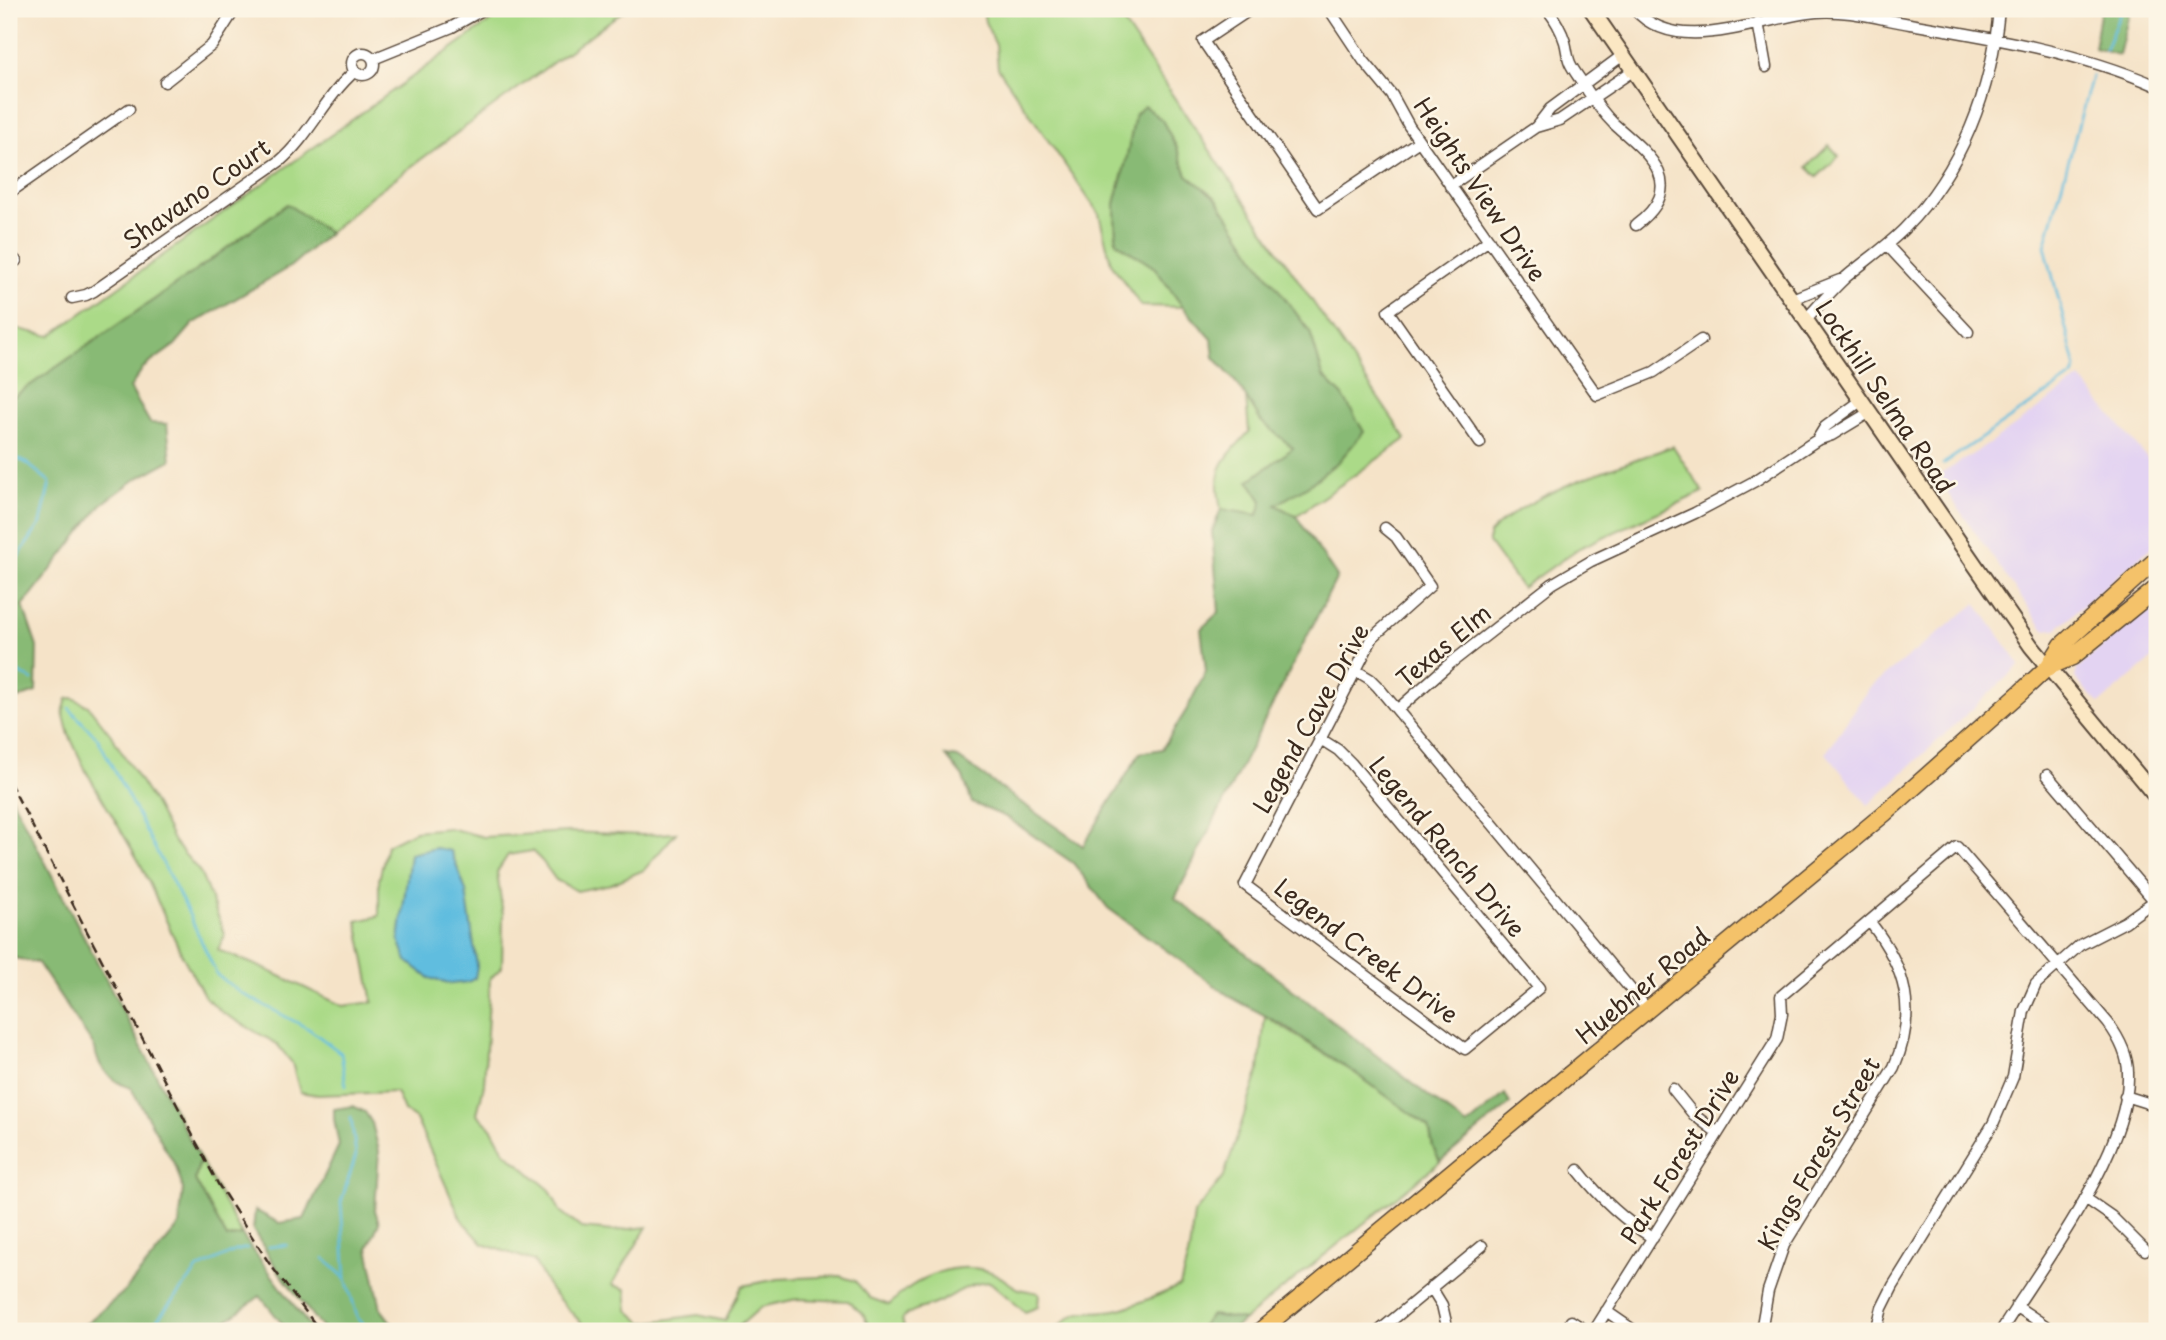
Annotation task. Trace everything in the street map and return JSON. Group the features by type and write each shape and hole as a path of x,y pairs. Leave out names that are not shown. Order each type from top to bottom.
{"main road":[{"name":"Lockhill Selma Road","path":"1591,9 1997,598 2048,667 2157,798"},
{"name":"Huebner Road","path":"1261,1331 1885,813 2048,667 2062,645 2157,559"},
{"name":"Huebner Road","path":"2048,667 2072,657 2157,588"}],"street":[{"path":"165,82 212,46 235,9"},
{"name":"Shavano Court","path":"72,298 94,290 280,161 296,145 337,88 355,71 362,75 370,73 374,66 373,59 452,27 484,9"},
{"path":"1251,9 1203,41 1318,209 1419,141"},
{"name":"Heights View Drive","path":"1329,9 1363,60 1392,95 1419,141 1597,395 1654,372 1700,340"},
{"path":"1547,9 1558,24 1570,62 1592,97 1613,123 1647,152 1661,179 1658,203 1649,215 1636,225"},
{"path":"1634,9 1652,24 1667,31 1684,33 1707,33 1816,12 1830,12 1995,38 2062,53 2157,86"},
{"path":"1806,320 1847,277 1887,245 1927,203 1963,146 1987,83 1999,9"},
{"path":"1758,22 1766,67"},
{"path":"1450,186 1536,127 1550,109 1623,55"},
{"path":"1536,127 1560,120 1634,70"},
{"path":"9,193 129,109"},
{"path":"1480,443 1388,311 1489,240"},
{"path":"1887,245 1968,332"},
{"path":"1792,299 1847,277"},
{"name":"Texas Elm","path":"1648,1010 1397,710 1447,666 1552,584 1591,561 1731,494 1817,440 1832,435 1866,406"},
{"name":"Legend Cave Drive","path":"1245,885 1373,637 1430,586 1396,537 1385,528"},
{"path":"1355,670 1370,679 1397,710"},
{"name":"Legend Ranch Drive","path":"1319,738 1338,750 1351,763 1539,988 1465,1049"},
{"path":"1876,1331 1882,1308 1894,1286 1993,1124 2012,1077 2027,1000 2036,984 2080,945 2125,922 2156,899 2047,775"},
{"path":"1870,922 1957,847 2117,1035 2124,1050 2127,1065 2125,1096 2113,1142 2102,1167 2000,1331"},
{"name":"Legend Creek Drive","path":"1245,885 1465,1049"},
{"name":"Park Forest Drive","path":"1594,1331 1777,1039 1782,1014 1781,996 1870,922"},
{"name":"Kings Forest Street","path":"1760,1331 1768,1291 1784,1245 1894,1067 1903,1043 1907,1004 1902,978 1893,954 1870,922"},
{"path":"1673,1089 1693,1115 1718,1133"},
{"path":"2125,1096 2157,1106"},
{"path":"1578,1170 1612,1209 1653,1238"},
{"path":"2085,1198 2110,1216 2145,1250"},
{"path":"1379,1331 1482,1246"},
{"path":"1431,1287 1443,1305 1448,1331"},
{"path":"2016,1306 2053,1331"},
{"path":"1606,1311 1636,1331"},
{"path":"1571,1321 1587,1331"}],"shaded area":[{"path":"2080,378 2157,470 2157,542 2056,629 2044,630 1936,477 1992,442"},
{"path":"2157,598 2157,655 2099,704 2075,678 2077,669"},
{"path":"1976,603 2020,665 1868,805 1826,753 1868,689"}],"green space":[{"path":"507,9 626,9 371,196 329,233 287,204 9,400 9,327 50,336"},
{"path":"983,9 1114,9 1406,439 1296,516 1275,505 1309,485 1340,460 1343,396 1323,376 1310,332 1260,265 1217,199 1187,175 1176,146 1126,161 1115,204 1116,242 1155,268 1183,307 1141,306 1111,263 1099,214 998,68 996,45 985,22"},
{"path":"2101,9 2130,9 2119,55 2094,48"},
{"path":"1144,106 1162,120 1187,175 1217,199 1260,265 1310,332 1323,376 1343,396 1364,432 1340,460 1309,485 1276,505 1296,516 1337,577 1175,898 1467,1126 1505,1094 1510,1104 1440,1162 1433,1147 1429,1127 1358,1075 1281,1024 1232,998 1108,908 1073,863 1006,817 972,803 963,777 946,756 958,758 1083,846 1140,753 1162,749 1187,709 1206,671 1201,629 1219,612 1212,532 1221,509 1258,515 1262,501 1249,481 1293,448 1261,421 1239,386 1214,357 1212,339 1183,307 1155,268 1116,242 1115,204 1135,115"},
{"path":"1829,145 1839,156 1817,177 1807,167"},
{"path":"287,204 329,233 291,266 193,324 175,345 143,368 130,388 150,423 167,424 171,460 136,479 102,504 23,606 37,647 36,692 18,698 9,688 9,400"},
{"path":"1246,397 1261,421 1294,448 1249,481 1262,501 1258,516 1221,509 1219,495 1218,484 1222,466 1249,432"},
{"path":"1673,446 1703,492 1579,548 1522,588 1489,543 1489,534 1528,505 1575,482"},
{"path":"73,698 88,706 111,735 155,805 174,842 200,872 225,934 218,950 343,1006 373,1002 357,921 379,916 379,880 387,845 415,831 449,828 484,837 568,832 643,835 676,833 644,870 611,884 577,891 556,880 532,851 508,855 497,872 503,915 502,967 490,979 484,1085 477,1114 492,1129 504,1151 550,1190 560,1211 581,1228 613,1231 647,1227 612,1285 626,1289 628,1310 643,1323 698,1315 725,1321 742,1286 778,1279 840,1276 855,1281 870,1298 889,1305 922,1280 934,1274 960,1268 988,1271 1017,1288 1039,1293 1038,1307 1025,1312 990,1282 968,1287 910,1313 902,1319 905,1331 870,1331 864,1315 848,1301 797,1299 761,1307 734,1331 589,1331 551,1291 534,1261 483,1244 461,1219 416,1119 404,1111 396,1092 318,1095 300,1092 292,1063 277,1044 223,1013 205,997 182,955 141,865 86,771 69,735 63,712 67,699"},
{"path":"9,793 200,1159 195,1180 227,1238 242,1235 313,1331 288,1331 260,1296 212,1331 77,1331 125,1291 179,1226 183,1189 176,1167 131,1088 112,1078 102,1068 95,1048 38,963 9,957"},
{"path":"1265,1016 1358,1075 1429,1127 1433,1147 1440,1162 1244,1320 1211,1315 1197,1331 1055,1331 1079,1313 1127,1307 1180,1286 1189,1252 1194,1214 1224,1176 1259,1070"},
{"path":"353,1106 365,1112 372,1123 379,1151 375,1210 379,1223 368,1248 381,1309 398,1331 324,1331 277,1269 253,1230 255,1210 279,1223 304,1219 339,1145 334,1109"},
{"path":"200,1159 242,1235 227,1238 195,1180"},
{"path":"1211,1315 1244,1320 1231,1331 1197,1331"}],"water":[{"path":"436,848 451,851 466,891 477,966 475,978 468,982 452,984 429,978 407,961 399,940 410,854"}],"waterway":[{"path":"2105,50 2122,9"},
{"path":"1943,464 2073,376 2076,368 2045,246 2092,76"},
{"path":"9,455 25,462 50,482 41,523 9,570"},
{"path":"9,662 13,669 32,680"},
{"path":"69,708 98,739 187,910 217,975 241,993 309,1029 341,1053 346,1086"},
{"path":"351,1118 356,1155 341,1202 346,1279 358,1319 371,1331"},
{"path":"268,1247 287,1245"},
{"path":"148,1331 198,1269 247,1248"},
{"path":"324,1258 346,1279"}],"railway":[{"path":"9,781 218,1184 269,1263 320,1331"}]}
